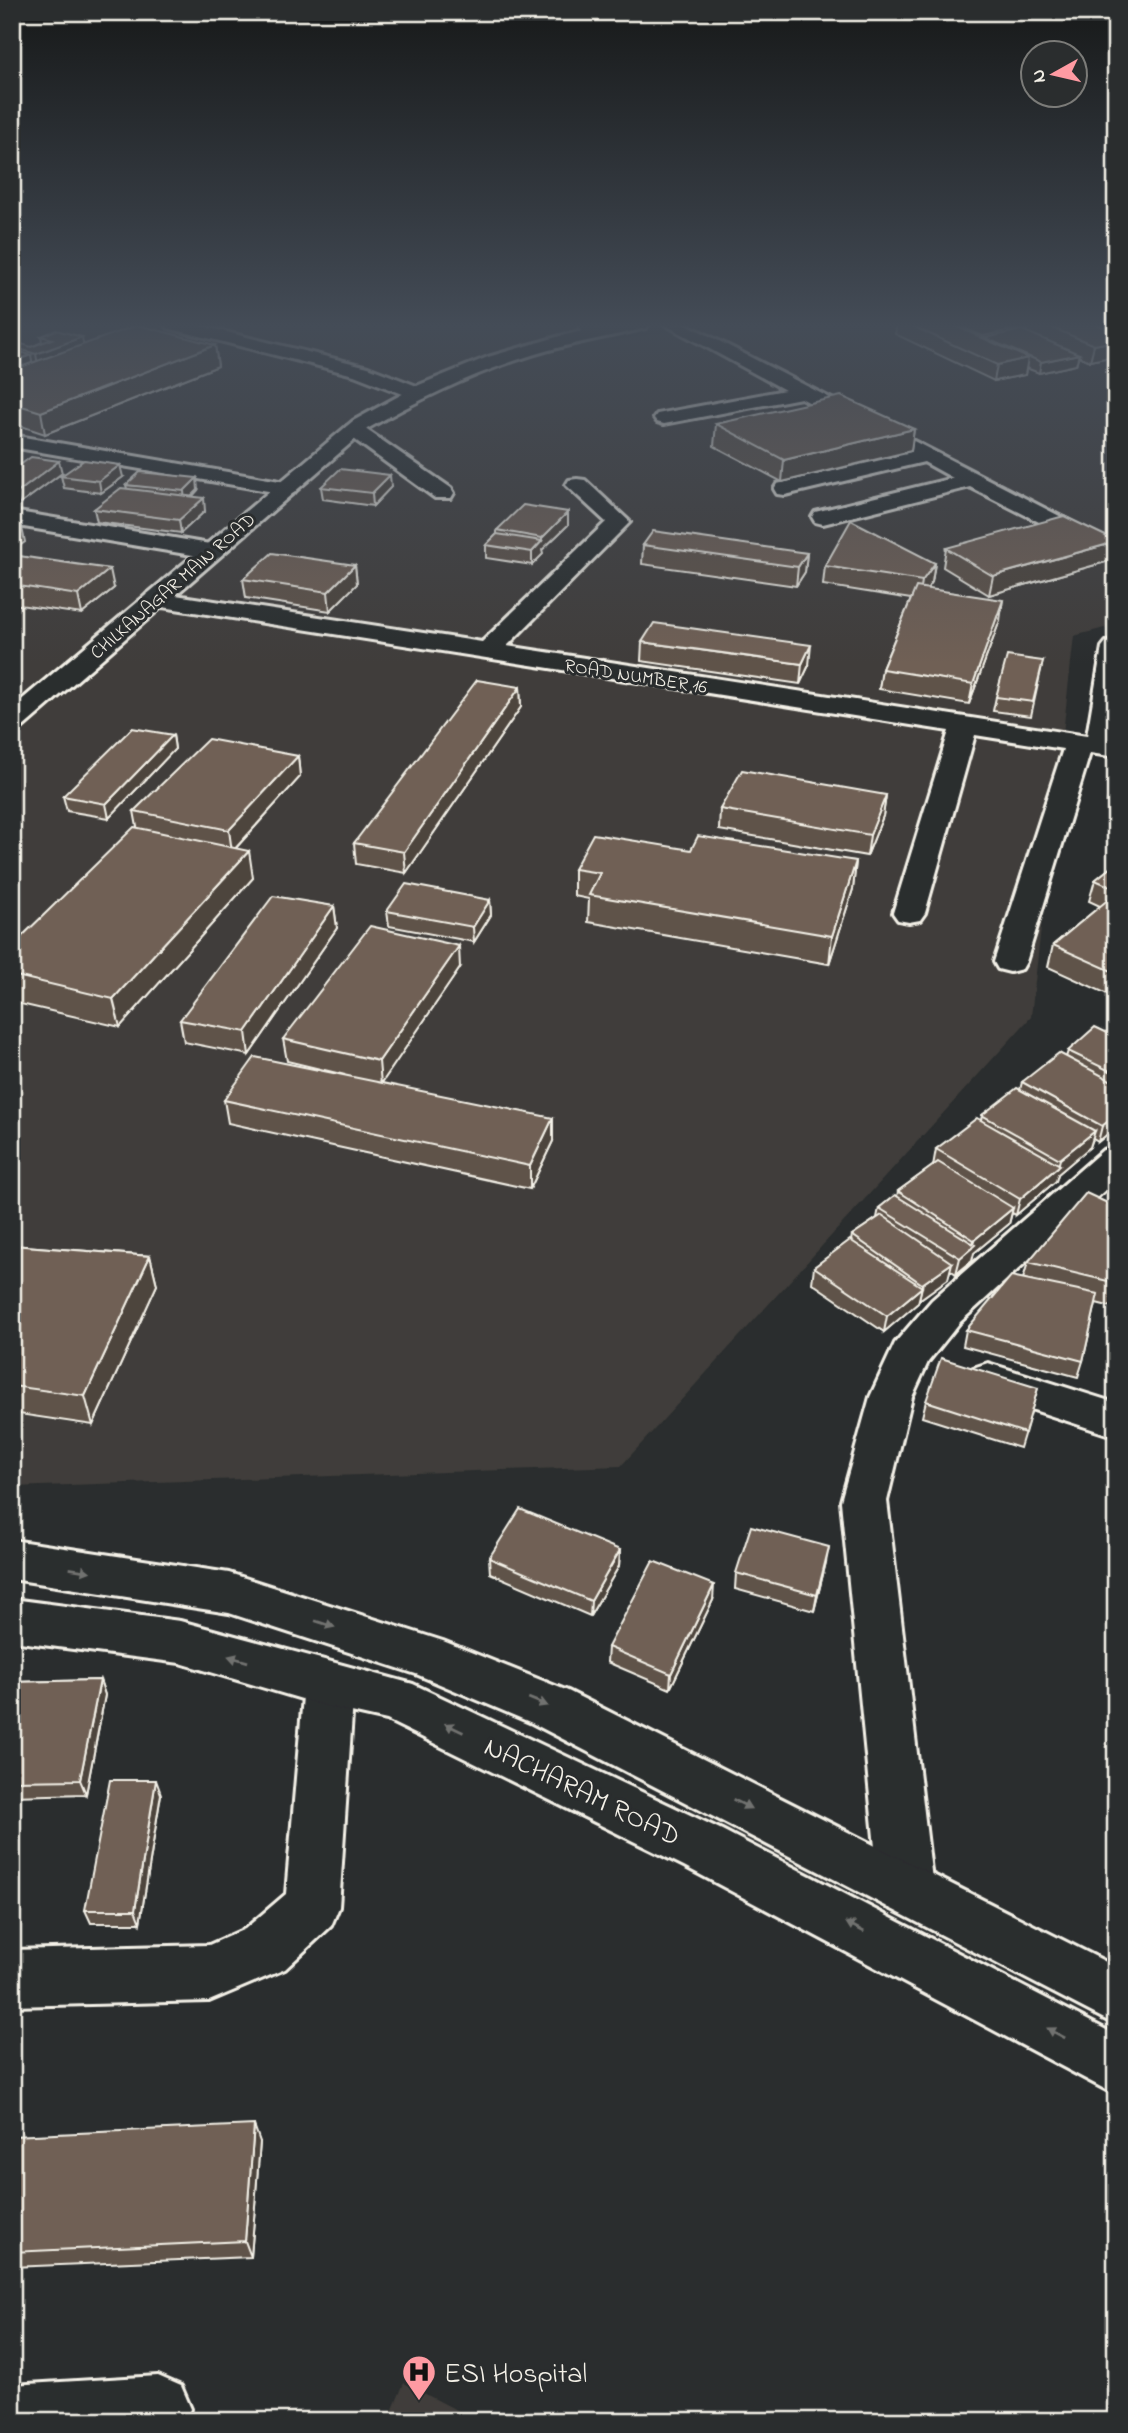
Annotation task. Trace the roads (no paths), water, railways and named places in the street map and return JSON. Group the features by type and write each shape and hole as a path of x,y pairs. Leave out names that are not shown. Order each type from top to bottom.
{"street":[{"name":"CHILKANAGAR MAIN ROAD","path":"12,722 345,438"},
{"path":"365,438 443,493"},
{"path":"890,438 1116,554"},
{"path":"12,441 286,488"},
{"path":"785,489 925,456"},
{"path":"824,517 971,480"},
{"path":"487,652 619,522 577,485"},
{"path":"12,518 211,551"},
{"name":"ROAD NUMBER 16","path":"156,599 1098,746"},
{"path":"1010,962 1098,746 1115,648"},
{"path":"909,913 964,725"},
{"path":"906,1888 864,1501 891,1397 910,1354 946,1311 1116,1159"},
{"path":"910,1354 1116,1420"},
{"path":"12,1559 229,1593 426,1656 550,1707 1116,1997"},
{"name":"NACHARAM ROAD","path":"12,1620 180,1642 329,1685 395,1700 678,1836 1116,2066"},
{"path":"12,1978 209,1973 265,1949 312,1907 329,1685"},
{"path":"12,2418 158,2409"}],"place":[{"name":"ESI Hospital","path":"419,2402"}]}
